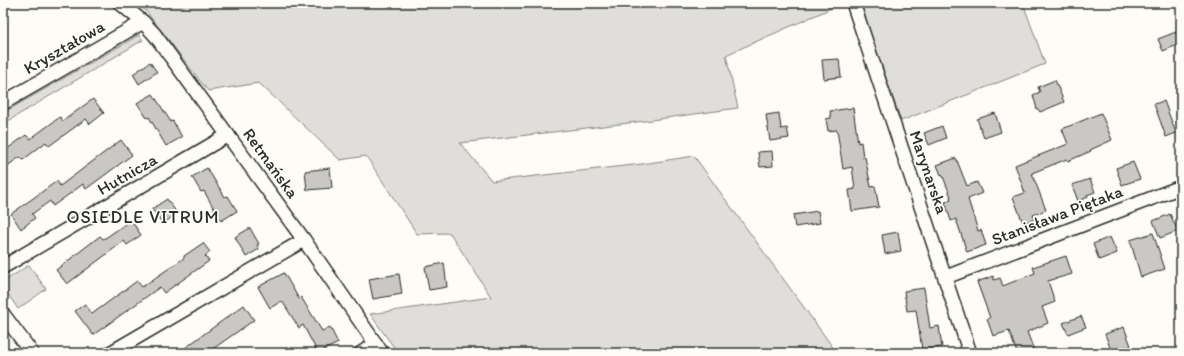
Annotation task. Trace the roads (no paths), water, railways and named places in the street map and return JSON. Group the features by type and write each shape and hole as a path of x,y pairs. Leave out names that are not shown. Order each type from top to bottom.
{"street":[{"name":"Retmańska","path":"120,3 155,34 304,240 379,348"},
{"name":"Marynarska","path":"853,3 946,277 970,353"},
{"name":"Kryształowa","path":"3,103 143,22"},
{"name":"Hutnicza","path":"3,267 228,135"},
{"name":"Stanisława Piętaka","path":"946,277 1181,187"},
{"path":"110,353 304,240"},
{"path":"3,314 32,353"},
{"path":"361,353 379,348"}],"district":[{"name":"OSIEDLE VITRUM","path":"143,217"}]}
